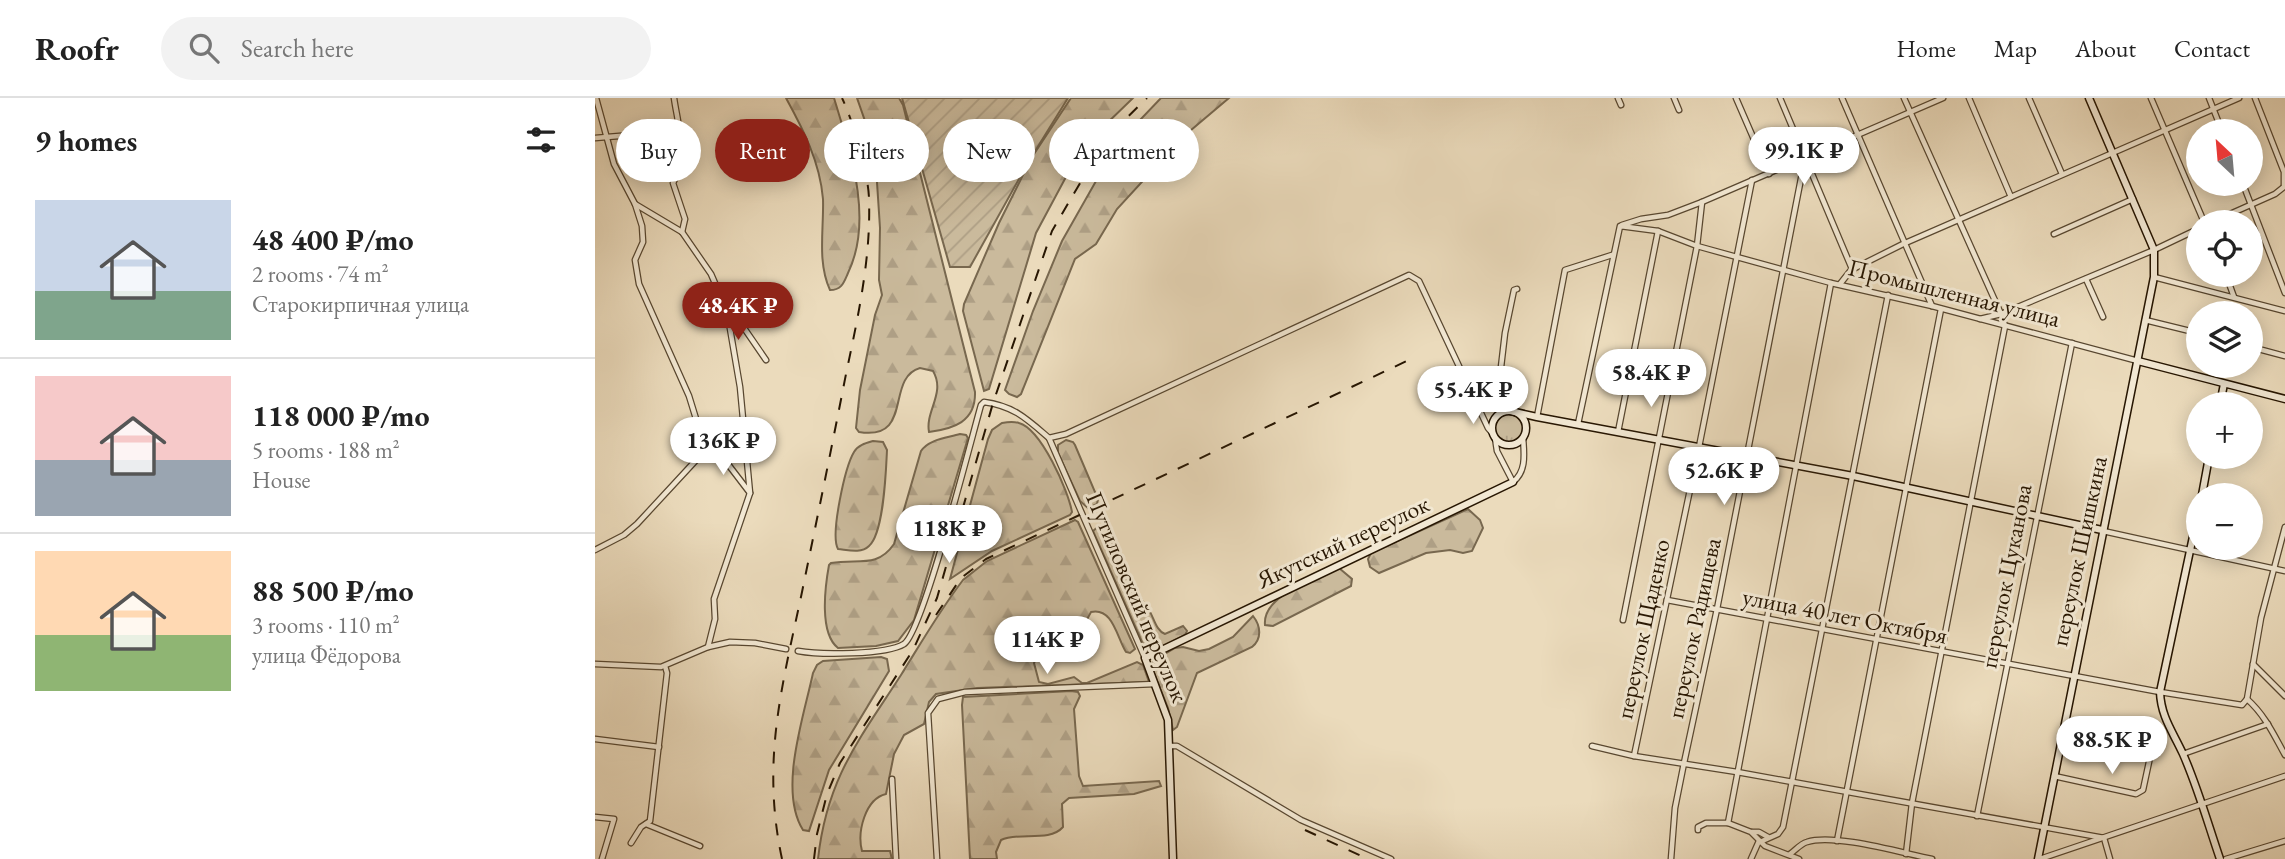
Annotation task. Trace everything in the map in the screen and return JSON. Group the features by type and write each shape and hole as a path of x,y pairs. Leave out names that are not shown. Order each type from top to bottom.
{"main road":[{"path":"2089,98 2154,250"},
{"name":"переулок Шишкина","path":"2039,859 2102,530 2138,361 2154,276 2154,250"},
{"name":"Промышленная улица","path":"2138,361 2285,399"},
{"path":"2222,392 2224,384"},
{"path":"1476,403 1511,412 1853,476 2102,530"},
{"path":"1526,429 1522,417 1511,412 1503,413 1492,425 1494,436 1501,443 1509,445 1517,443 1523,437 1526,429 1537,417"},
{"name":"Якутский переулок","path":"1145,657 1513,482"},
{"path":"2188,560 2160,692 2161,708 2183,754 2220,859"},
{"name":"Путиловский переулок","path":"1145,657 1166,713 1173,859"}],"street":[{"path":"596,98 614,164 635,204 642,226 643,242 635,260 639,284 689,396 705,448 724,458 750,493"},
{"path":"674,98 677,119"},
{"path":"1618,98 1621,105"},
{"path":"1674,98 1679,110"},
{"path":"1736,98 1769,174"},
{"path":"1780,98 1851,269"},
{"path":"1842,98 1932,306"},
{"path":"1905,98 2005,327 1912,803 1908,856"},
{"path":"1578,424 1618,228 1641,219 1668,215 1702,202 1943,98"},
{"path":"1969,98 2011,197"},
{"path":"2029,98 2062,175"},
{"path":"2151,98 2199,210"},
{"path":"2209,98 2217,119"},
{"path":"1840,284 1851,269 1903,244 2239,98"},
{"path":"2239,210 2275,194 2285,185 2284,172 2255,98"},
{"path":"595,138 616,136"},
{"name":"переулок Радищева","path":"1671,859 1675,808 1805,159"},
{"name":"переулок Щаденко","path":"1633,756 1699,447 1752,180"},
{"path":"674,182 685,219 682,232"},
{"path":"2248,196 2285,293"},
{"path":"2054,234 2133,199"},
{"path":"1623,620 1697,246 1702,202"},
{"path":"635,204 682,232 711,274 727,311 740,387 750,493 714,599 715,619 708,648"},
{"name":"Промышленная улица","path":"1618,228 1658,231 1697,246 1831,283 1932,306 2138,361"},
{"path":"1618,432 1658,231"},
{"path":"1979,319 2001,314 2186,235"},
{"path":"1537,417 1566,270 1612,255"},
{"path":"798,651 876,652 897,647 909,639 936,566 984,402 1009,407 1023,415 1049,438 1066,434 1405,275 1419,281 1494,436 1497,451 1513,482 1520,475 1524,460 1523,437"},
{"path":"2154,276 2285,311"},
{"path":"2085,279 2103,317"},
{"path":"1728,822 1831,283"},
{"path":"2230,287 2235,297"},
{"path":"1497,408 1494,386 1501,367 1504,333 1514,290 1517,289"},
{"path":"1751,859 1759,841 1778,834 1783,827 1888,295"},
{"path":"1837,841 1941,309"},
{"path":"727,311 744,328 766,360"},
{"path":"2145,320 2186,330"},
{"name":"переулок Цуканова","path":"1977,816 2072,343"},
{"path":"2263,350 2285,356"},
{"name":"Путиловский переулок","path":"1049,438 1145,657"},
{"path":"595,550 624,535 637,524 705,448"},
{"path":"2285,527 2252,664 2248,699 2268,724 2285,755"},
{"path":"2102,530 2186,549"},
{"path":"2234,560 2285,572"},
{"name":"улица 40 лет Октября","path":"1667,600 2160,692 2242,705 2248,699"},
{"path":"595,664 665,666 708,648 739,641 786,649"},
{"path":"2252,664 2285,696"},
{"path":"631,843 650,821 667,673 665,666"},
{"path":"937,859 928,713 938,699 965,692 1156,684"},
{"path":"2183,754 2268,724"},
{"path":"2054,776 2136,794 2143,790 2152,748 2063,730"},
{"path":"595,739 659,747"},
{"path":"1169,746 1177,746 1301,820 1391,859"},
{"path":"1592,746 1633,756 1791,781 2104,838"},
{"path":"2039,859 2050,858 2285,776"},
{"path":"892,779 896,859"},
{"path":"595,817 614,819 603,859"},
{"path":"1698,830 1698,827 1706,823 1728,822 1768,837"},
{"path":"646,824 700,846"},
{"path":"1752,832 1765,846 1799,859"},
{"path":"2104,838 2110,859"},
{"path":"1790,854 1805,842 1815,840 1837,841 1932,859"},
{"path":"2226,859 2285,841"}],"green space":[{"path":"786,98 834,98 840,119 824,119 824,182 856,182 859,230 856,252 842,285 834,290 830,290 824,268 823,199 810,149 810,119 796,119"},
{"path":"857,98 899,98 907,119 864,119"},
{"path":"902,98 1068,98 1055,119 1049,119 1049,129 1035,151 1035,119 943,119 943,182 1017,182 970,267 950,267 926,182 929,182 929,119 908,119"},
{"path":"1071,98 1133,98 1111,119 1057,119"},
{"path":"1161,98 1229,98 1199,123 1199,119 1141,119"},
{"path":"1049,131 1049,182 1063,182 1036,233 989,389 984,391 963,311 964,304 1020,182 1035,182 1035,152"},
{"path":"877,182 922,182 975,392 972,410 967,417 946,429 929,432 936,379 933,371 920,368 910,374 903,383 893,418 887,427 876,432 859,432 856,428 860,390 875,315 882,295 879,280"},
{"path":"1095,182 1142,182 1117,209 1096,244 1075,259 1021,394 1017,397 1005,390 1062,241"},
{"path":"1509,414 1519,418 1523,428 1519,438 1509,442 1499,438 1495,428 1499,418"},
{"path":"1002,423 1019,423 1036,436 1059,476 1072,512 992,551 950,579 988,439 992,430"},
{"path":"960,434 968,438 914,620 898,641 876,646 838,648 828,632 826,621 825,597 829,565 873,560 887,552 894,544 921,451 933,441"},
{"path":"1066,440 1075,445 1098,499 1097,504 1088,508 1080,501 1058,453 1058,445"},
{"path":"873,441 883,442 887,450 878,528 874,539 866,548 854,551 838,549 837,516 850,460 862,445"},
{"path":"1468,509 1480,520 1483,528 1472,551 1426,553 1379,573 1370,567 1368,559 1371,553"},
{"path":"1075,520 1135,649 1130,653 1126,652 1109,619 1104,614 1091,612 1078,636 1038,654 1034,663 1039,682 1048,684 1074,677 1087,683 1137,662 1143,665 1149,682 977,688 936,694 929,702 924,724 904,735 894,754 886,794 873,802 864,817 862,851 890,851 892,859 818,859 829,805 847,761 963,580 987,561"},
{"path":"1099,526 1106,529 1129,579 1159,629 1165,634 1183,626 1187,631 1185,635 1155,651 1146,651 1093,531"},
{"path":"1339,568 1352,579 1351,586 1273,626 1265,625 1266,614 1281,597 1292,589"},
{"path":"1253,616 1259,632 1255,644 1197,673 1177,727 1173,730 1168,708 1153,671 1153,661 1175,648 1199,651 1209,649 1233,637"},
{"path":"881,657 887,659 889,671 829,770 809,831 803,830 796,814 793,774 799,731 813,673 823,661"},
{"path":"1078,692 1080,696 1074,709 1079,776 1083,786 1159,781 1161,786 1134,794 1069,798 1062,804 1063,827 1057,832 1001,840 996,852 997,859 970,859 963,697"}],"railway":[{"path":"782,859 773,789 781,692 859,309 868,244 869,200 866,177 842,98"},
{"path":"814,859 827,794 840,763 913,650 937,598 993,403 1052,231 1107,137 1147,98"},
{"path":"936,615 961,578 986,559 1411,359"},
{"path":"1305,830 1368,859"}]}
